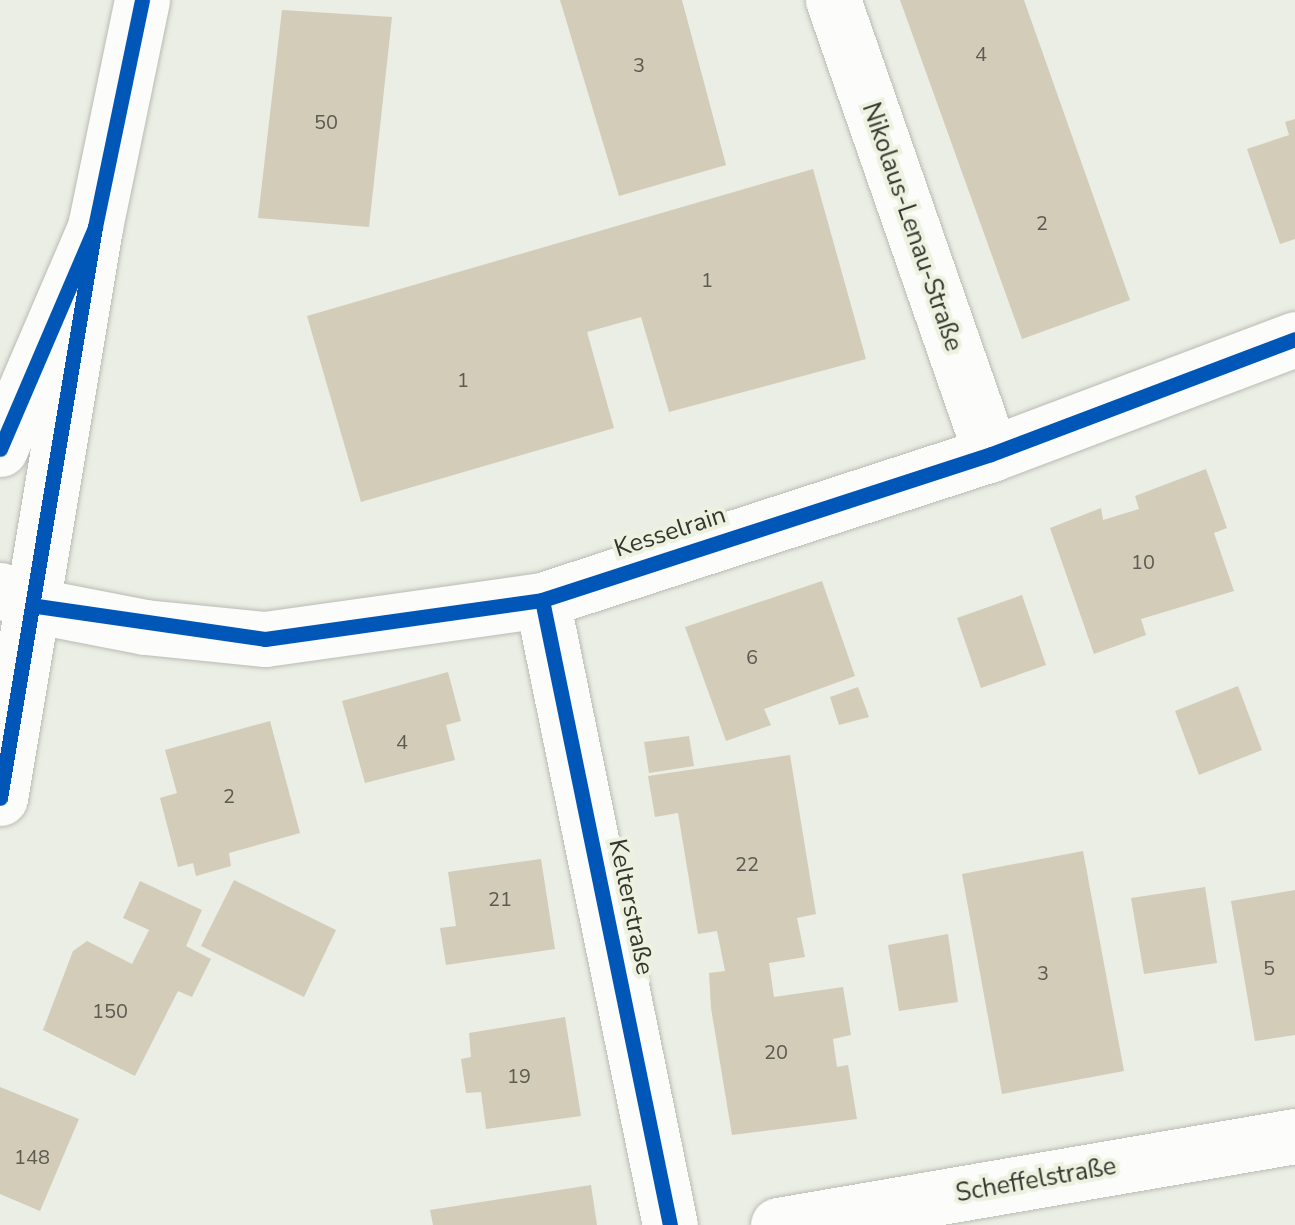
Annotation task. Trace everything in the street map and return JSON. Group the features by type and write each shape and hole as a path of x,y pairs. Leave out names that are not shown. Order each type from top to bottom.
{"street":[{"path":"0,798 18,598 142,0"},
{"name":"Nikolaus-Lenau-Straße","path":"833,0 991,454"},
{"path":"0,449 95,226"},
{"name":"Kesselrain","path":"18,598 264,638 542,600 991,454 1295,338"},
{"name":"Kelterstraße","path":"542,600 670,1225"},
{"name":"Scheffelstraße","path":"778,1225 1295,1136"}],"building":[{"path":"560,0 682,0 726,165 619,196"},
{"path":"900,0 1024,0 1130,300 1022,339"},
{"path":"282,10 392,17 369,227 258,218"},
{"path":"1295,119 1295,239 1280,244 1247,149 1289,135 1285,122"},
{"path":"813,169 866,359 669,412 641,317 587,332 614,428 361,502 307,316"},
{"path":"1206,469 1227,528 1214,533 1234,591 1141,619 1146,635 1094,654 1050,528 1101,508 1103,520 1139,509 1135,496"},
{"path":"822,581 855,676 764,709 771,725 726,741 685,627"},
{"path":"1022,595 1046,665 981,688 957,618"},
{"path":"448,672 461,721 446,725 455,760 365,783 342,701"},
{"path":"1238,686 1262,750 1199,775 1175,711"},
{"path":"858,687 869,717 839,725 830,697"},
{"path":"270,721 300,833 229,853 231,866 196,876 193,863 178,867 160,798 177,793 165,750"},
{"path":"689,736 694,766 649,773 644,742"},
{"path":"790,755 816,914 797,918 805,957 769,963 774,997 843,987 851,1035 833,1039 837,1067 848,1065 857,1119 732,1135 711,1008 709,973 725,971 717,931 698,934 678,813 655,817 648,776"},
{"path":"1083,851 1124,1071 1002,1094 962,874"},
{"path":"541,859 555,949 446,965 440,928 456,926 448,872"},
{"path":"234,880 336,930 304,997 201,946"},
{"path":"140,881 202,910 186,946 211,959 192,997 178,991 135,1076 43,1030 73,951 87,941 132,964 149,930 123,918"},
{"path":"1205,887 1217,963 1144,974 1131,898"},
{"path":"1295,890 1295,1035 1255,1041 1231,901"},
{"path":"948,934 958,1002 899,1011 888,945"},
{"path":"565,1017 581,1116 486,1129 481,1092 466,1093 461,1059 471,1057 469,1033"},
{"path":"0,1087 79,1119 40,1211 0,1194"},
{"path":"591,1185 597,1225 433,1225 430,1210"}],"cycle path":[{"path":"0,449 95,227 142,0"},
{"path":"0,798 95,227"},
{"path":"37,606 265,639 542,600 991,454 1295,339"},
{"path":"542,600 670,1225"}]}
